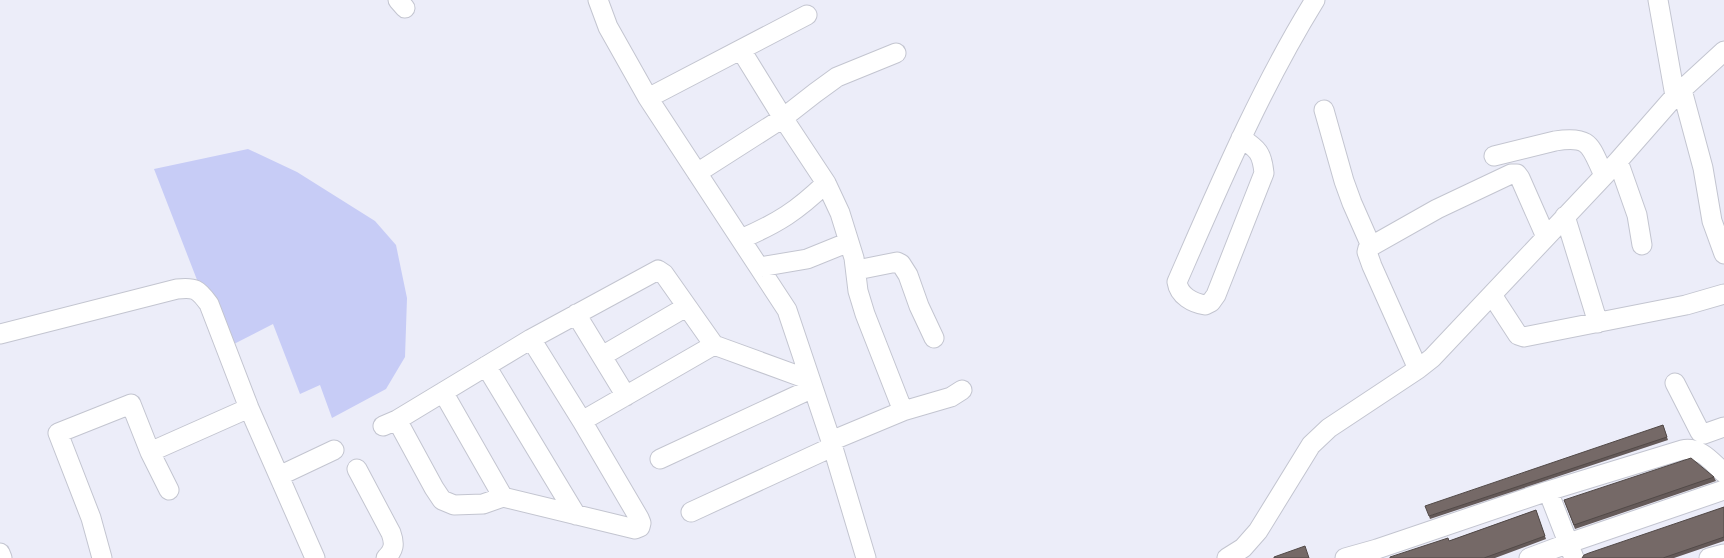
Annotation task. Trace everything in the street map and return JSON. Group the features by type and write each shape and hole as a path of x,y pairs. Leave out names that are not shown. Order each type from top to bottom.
{"street":[{"path":"598,0 608,27 648,98 787,310 832,444 866,558"},
{"path":"1241,138 1260,153 1263,160 1264,173 1237,238 1216,296 1205,305 1196,304 1181,292 1178,282 1241,138 1288,44 1315,0"},
{"path":"1658,0 1678,93 1702,168 1712,221 1724,254"},
{"path":"648,98 808,15"},
{"path":"741,50 782,118 826,183 840,213 857,270 858,291 865,314 903,411"},
{"path":"1227,558 1244,553 1311,445 1348,414 1432,358 1618,161 1678,93 1724,51"},
{"path":"697,173 782,118 814,93 838,78 896,53"},
{"path":"1324,110 1344,181 1371,246"},
{"path":"1494,156 1564,139 1582,140 1588,144 1604,176"},
{"path":"1618,161 1637,215 1642,245"},
{"path":"1418,369 1372,266 1367,252 1371,246 1437,209 1511,174 1517,174 1520,178 1546,237"},
{"path":"741,239 783,219 826,183"},
{"path":"1565,216 1598,323"},
{"path":"760,267 807,259 849,242"},
{"path":"857,270 897,262 901,264 908,275 919,306 934,338"},
{"path":"531,339 582,421 641,523 640,527 635,529 503,498 483,504 454,505 442,500 390,423 531,339 658,270 664,274 714,345 812,384"},
{"path":"0,334 177,289 192,287 201,293 208,304 249,408 315,558"},
{"path":"1492,295 1518,335 1524,337 1686,305 1724,294"},
{"path":"602,356 686,307"},
{"path":"576,314 626,396"},
{"path":"582,421 714,345"},
{"path":"486,366 576,515"},
{"path":"1676,383 1700,432 1704,434 1724,427"},
{"path":"660,459 812,384"},
{"path":"691,512 903,411 951,397 962,390"},
{"path":"443,392 503,498"},
{"path":"102,558 90,518 58,433 131,404 150,452 169,490"},
{"path":"150,452 249,408"},
{"path":"1345,558 1379,554 1548,491 1690,448 1701,452 1724,473"},
{"path":"279,476 334,450"},
{"path":"357,469 392,533 394,543 391,552 386,558"},
{"path":"1529,558 1571,550 1724,490"},
{"path":"1548,491 1571,550"},
{"path":"0,553 2,558"},
{"path":"1709,558 1724,554"}],"shaded area":[{"path":"248,149 297,172 375,221 396,245 407,298 405,357 386,389 332,418 320,385 300,394 273,324 232,345 199,285 154,169"}],"building":[{"path":"1663,425 1667,437 1429,516 1425,506"},
{"path":"1691,458 1714,477 1574,525 1564,500"},
{"path":"1724,507 1724,537 1663,558 1582,558 1589,553"},
{"path":"1536,510 1545,536 1484,558 1390,558 1448,538 1449,541"},
{"path":"1305,546 1309,558 1274,558 1274,557"}]}
